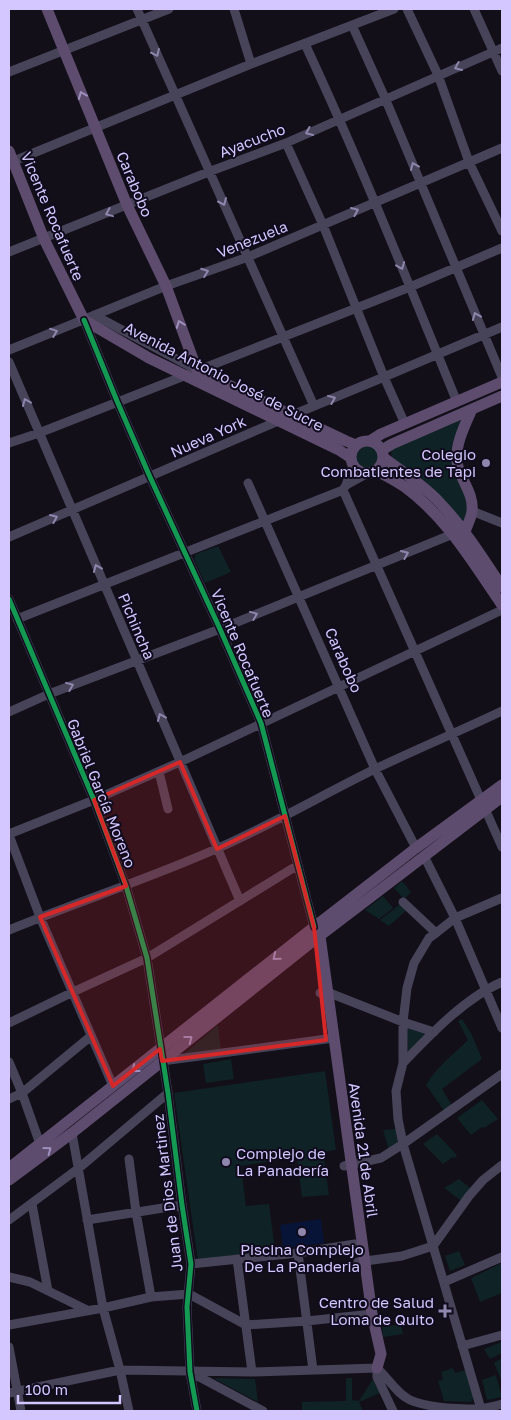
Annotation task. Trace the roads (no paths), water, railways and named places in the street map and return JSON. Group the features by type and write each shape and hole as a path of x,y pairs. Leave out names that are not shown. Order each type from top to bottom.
{"main road":[{"name":"Carabobo","path":"47,9 127,206 166,286 197,370"},
{"name":"Vicente Rocafuerte","path":"10,158 44,239 89,318"},
{"name":"Avenida Antonio José de Sucre","path":"89,318 149,358 339,450 352,462"},
{"name":"Avenida Antonio José de Sucre","path":"197,370 356,445"},
{"path":"370,441 381,434 502,382"},
{"path":"371,472 381,465 395,442 502,396"},
{"path":"459,533 472,511 472,500 457,461 464,426 472,409"},
{"path":"502,587 459,533 420,498 392,478 371,472 359,471 352,462 353,449 356,445 361,442 370,441 376,443 385,457 427,490 440,503 459,533 502,605"},
{"path":"385,457 395,442"},
{"path":"9,1180 72,1133 161,1055 484,804 502,785"},
{"path":"484,804 502,797"},
{"name":"Avenida 21 de Abril","path":"316,935 362,1262 373,1355 377,1368"},
{"path":"9,1168 114,1086 161,1055"},
{"name":"Avenida 21 de Abril","path":"348,1165 355,1244 362,1262"}],"street":[{"path":"137,9 314,406"},
{"path":"9,72 169,9"},
{"path":"234,9 251,64"},
{"path":"10,158 176,96 251,64 394,9"},
{"path":"407,9 438,75 469,162 502,231"},
{"path":"474,9 498,49 502,71"},
{"path":"352,25 385,98 502,377"},
{"path":"305,44 375,202 457,402"},
{"name":"Ayacucho","path":"9,252 210,171 286,143 498,49"},
{"path":"286,143 323,224 384,377 405,424"},
{"name":"Venezuela","path":"9,350 166,286 247,257 502,148"},
{"path":"9,444 410,287 502,248"},
{"name":"Avenida Antonio José de Sucre","path":"89,318 197,370"},
{"name":"Vicente Rocafuerte","path":"89,318 117,401 261,723 316,935"},
{"name":"Nueva York","path":"9,537 502,326"},
{"name":"Pichincha","path":"9,362 240,901"},
{"path":"352,462 345,488 377,566 502,847"},
{"path":"17,619 345,488 371,472"},
{"name":"Carabobo","path":"248,483 375,769 455,918 487,989 502,1028"},
{"path":"472,511 502,523"},
{"path":"9,712 50,694 220,629 459,533"},
{"name":"Gabriel García Moreno","path":"9,599 94,800 126,886 147,958 161,1055"},
{"path":"114,1086 40,917 9,834 159,772 502,610"},
{"path":"9,930 217,849 375,769 453,735 502,710"},
{"path":"159,772 168,809"},
{"path":"9,1023 147,958 298,866"},
{"path":"481,1409 403,1144 398,1119 396,1091 403,1063 403,1022 407,988 414,963 429,938 455,918 502,898"},
{"path":"404,902 436,933"},
{"path":"403,1063 434,1032 472,999 502,982"},
{"path":"323,993 434,1032"},
{"path":"9,1099 22,1093 91,1036"},
{"path":"161,1055 330,1039"},
{"name":"Juan de Dios Martinez","path":"161,1055 168,1093 191,1264 187,1307 190,1372 197,1411"},
{"path":"9,1062 40,1144"},
{"path":"348,1165 381,1158 502,1074"},
{"path":"9,1220 79,1168 168,1093"},
{"path":"72,1133 103,1308 129,1411"},
{"path":"129,1159 136,1212 152,1297"},
{"path":"362,1262 402,1256 433,1246 483,1180 502,1165"},
{"path":"32,1204 48,1291"},
{"path":"87,1220 182,1204"},
{"path":"191,1264 298,1253 355,1244"},
{"path":"298,1253 313,1370"},
{"path":"444,1282 502,1257"},
{"path":"237,1259 252,1372"},
{"path":"9,1277 30,1282 87,1310"},
{"path":"9,1325 152,1297 189,1294 246,1324 307,1321 369,1314"},
{"path":"462,1346 502,1335"},
{"path":"9,1347 12,1392 21,1411"},
{"path":"12,1392 120,1370 252,1372 377,1368 402,1395 410,1400 427,1405 481,1409 502,1404"},
{"name":"Avenida 21 de Abril","path":"377,1368 378,1377 394,1411"},
{"path":"190,1372 263,1411"}],"water":[{"name":"Piscina Complejo De La Panaderia","path":"321,1219 324,1243 283,1248 280,1225"}],"place":[{"name":"Colegio Combatientes de Tapi","path":"486,463"},
{"name":"Complejo de La Panadería","path":"226,1162"},
{"name":"Piscina Complejo De La Panaderia","path":"302,1232"},
{"name":"Centro de Salud Loma de Quito","path":"445,1311"}]}
